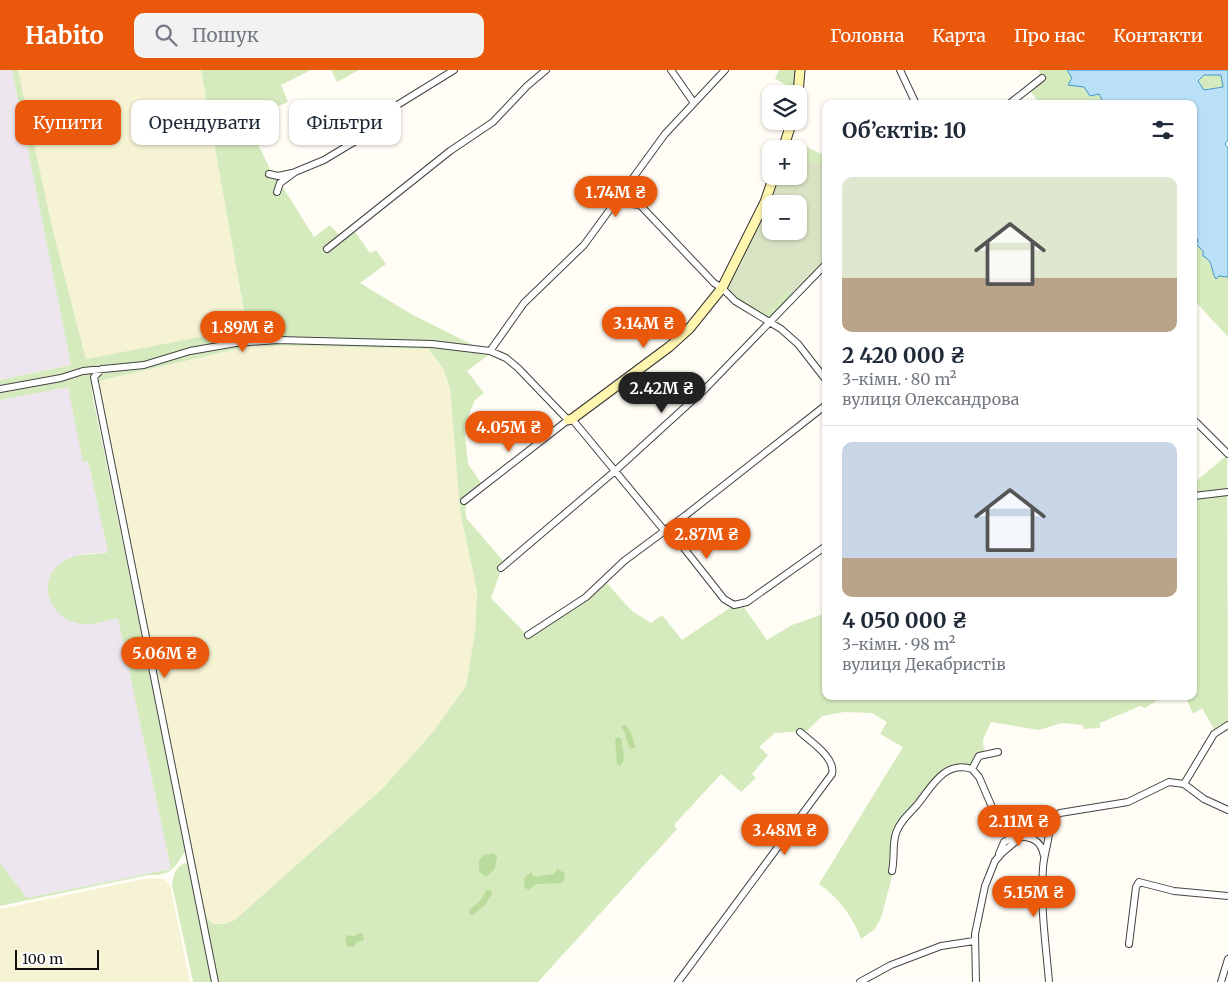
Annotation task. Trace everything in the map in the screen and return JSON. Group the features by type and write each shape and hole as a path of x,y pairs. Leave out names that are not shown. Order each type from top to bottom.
{"street":[{"path":"269,174 278,176 295,172 324,160 361,138 386,112 419,94 454,70"},
{"path":"328,249 450,151 493,122 526,86 546,70"},
{"path":"671,70 694,103"},
{"path":"490,351 524,303 584,245 665,134 725,70"},
{"path":"799,85 800,70"},
{"path":"900,70 914,100"},
{"path":"1014,100 1042,78"},
{"path":"277,192 280,183 295,172"},
{"path":"630,181 640,205 714,283 722,288 734,301 770,322 798,344 822,375"},
{"path":"464,501 682,337 722,288 765,202 771,185"},
{"path":"615,202 640,205"},
{"path":"501,568 615,471 705,389 822,268"},
{"path":"0,390 93,373 102,369 144,365 190,351 256,341 424,344 490,351 506,358 518,368 570,420 666,529 724,599 734,606 747,602 822,549"},
{"path":"93,373 215,982"},
{"path":"528,635 586,597 612,570 822,407"},
{"path":"1197,423 1228,454"},
{"path":"1197,496 1228,492"},
{"path":"1184,784 1214,734 1228,725"},
{"path":"678,982 832,774 833,767 829,759 800,732"},
{"path":"972,770 979,756 998,752"},
{"path":"892,871 896,858 894,842 900,823 937,777 951,770 964,768 972,770 978,777 994,814 1015,836"},
{"path":"998,858 1022,836 1050,818 1075,809 1128,802 1170,782 1184,784 1204,799 1228,810"},
{"path":"1049,982 1042,887 1044,856 1050,839 1050,818"},
{"path":"976,982 977,950 974,941 985,886 1004,842 1015,836 1030,838 1040,843 1044,856"},
{"path":"1129,944 1136,887 1139,882 1174,891 1228,896"},
{"path":"860,982 891,965 941,946 974,941"},
{"path":"1221,982 1228,959"}],"shaded area":[{"path":"0,70 12,70 18,100 15,100 15,145 27,145 71,365 0,380"},
{"path":"18,70 201,70 206,100 131,100 131,145 214,145 247,329 86,359 54,235 34,145 121,145 121,100 25,100"},
{"path":"254,345 428,349 443,368 450,388 460,510 477,592 475,632 466,686 433,732 382,789 235,920 224,924 213,924 206,917 97,387 100,381"},
{"path":"68,386 83,461 88,461 108,552 85,554 69,558 56,568 90,625 118,617 171,869 27,898 0,863 0,400"},
{"path":"149,878 164,879 170,885 190,982 0,982 0,909"}],"green space":[{"path":"12,70 18,70 25,100 18,100"},
{"path":"201,70 311,70 281,85 288,102 279,106 279,100 206,100"},
{"path":"331,70 359,70 337,82"},
{"path":"779,70 798,70 796,85 786,85 775,79"},
{"path":"1039,70 1067,70 1072,78 1070,85 1084,87 1091,96 1099,94 1103,100 1037,100 1028,88 1040,76"},
{"path":"1204,75 1221,75 1223,87 1204,90 1198,81"},
{"path":"27,145 34,145 54,235 86,359 247,328 214,145 258,145 272,173 277,174 296,170 281,184 314,237 330,225 342,238 353,229 370,253 376,250 386,264 360,283 413,315 479,348 255,339 165,359 0,387 0,380 71,365"},
{"path":"807,147 822,154 822,164 807,161"},
{"path":"807,161 822,164 822,261 791,293 787,290 765,314 730,291 730,284 743,261 762,216 762,240 807,240 807,195 771,195 775,185 807,185"},
{"path":"772,185 775,185 772,195 768,195"},
{"path":"762,208 762,219 730,284 787,290 791,293 822,261 822,266 769,319 735,300 727,287"},
{"path":"1197,246 1207,257 1215,277 1221,275 1228,277 1228,337 1197,303"},
{"path":"251,342 431,346 490,354 467,371 484,393 475,400 464,426 468,464 482,484 468,500 465,508 467,519 504,562 491,598 529,637 604,580 632,611 651,623 662,615 682,640 731,607 730,605 743,606 767,640 792,625 822,614 822,700 1158,700 1145,708 1140,706 1100,723 1100,728 1083,729 1083,725 1062,723 1039,730 991,722 983,740 984,753 967,769 943,775 901,823 895,845 897,858 881,918 875,929 861,939 854,923 844,908 819,884 903,747 880,734 887,722 872,713 844,712 822,716 807,731 775,733 759,747 768,755 752,774 756,778 741,792 721,774 674,825 677,829 538,982 216,982 95,378 100,372","holes":["254,345 428,349 443,368 450,388 460,510 477,592 475,632 466,686 433,732 382,789 235,920 224,924 213,924 206,917 97,387 99,381"]},
{"path":"91,373 92,393 186,850 172,870 162,874 148,875 0,906 0,863 27,898 171,869 118,618 90,624 79,624 63,616 55,609 50,600 49,581 53,572 60,564 75,556 108,552 88,461 83,462 68,387 0,400 0,391"},
{"path":"1227,455 1228,724 1215,731 1202,708 1193,714 1187,700 1197,700 1197,480"},
{"path":"625,724 631,733 636,748 630,748 628,745 621,727"},
{"path":"618,737 622,739 624,757 620,766 617,764 615,739"},
{"path":"493,853 497,856 495,869 486,877 479,871 479,860 484,855"},
{"path":"186,863 190,866 213,982 193,982 172,885 177,868"},
{"path":"557,869 565,873 563,883 536,884 529,890 525,888 524,878 531,872 534,877 554,874"},
{"path":"486,890 491,890 492,894 485,905 473,915 470,915 469,910 481,900"},
{"path":"360,933 363,934 364,940 357,942 354,947 347,946 345,941 347,935 354,936"}],"water":[{"path":"1067,70 1228,70 1228,140 1225,144 1228,148 1228,277 1219,276 1216,279 1209,260 1203,256 1203,251 1197,245 1197,100 1102,100 1099,94 1090,96 1084,87 1068,85 1072,78","holes":["1204,75 1221,75 1223,87 1204,90 1198,81"]}]}
